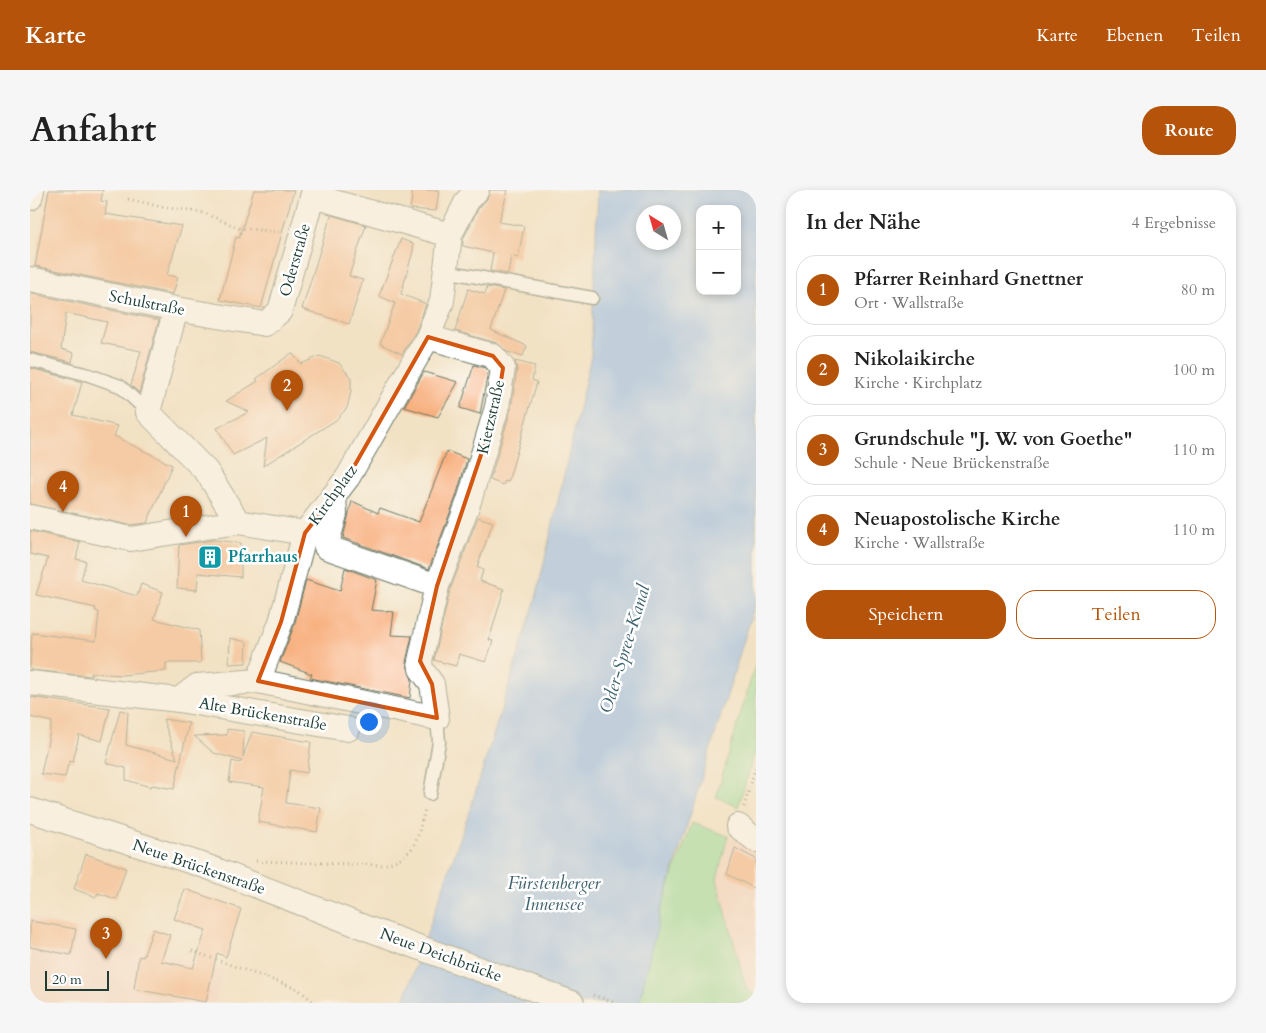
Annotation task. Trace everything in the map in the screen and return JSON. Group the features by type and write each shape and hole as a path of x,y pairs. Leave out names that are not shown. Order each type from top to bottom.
{"street":[{"path":"30,198 32,190"},
{"path":"428,337 442,302 450,235 466,201 477,190"},
{"path":"314,193 450,235"},
{"name":"Oderstraße","path":"265,324 280,311 314,193"},
{"name":"Schulstraße","path":"30,280 176,310 265,324"},
{"path":"176,310 148,412 207,472 238,522"},
{"name":"Kirchplatz","path":"30,517 131,539 238,522 305,533 334,495 374,435 428,337"},
{"name":"Kietzstraße","path":"428,337 493,356 503,368 497,407 469,501 437,586 420,660 421,669 432,684 437,718"},
{"path":"334,495 335,514 326,547 437,586"},
{"name":"Alte Brückenstraße","path":"258,681 281,622 305,533"},
{"name":"Alte Brückenstraße","path":"179,700 197,686 258,681 437,718"},
{"name":"Alte Brückenstraße","path":"30,682 179,700 348,729"},
{"name":"Neue Brückenstraße","path":"30,810 208,867 366,928"},
{"name":"Neue Deichbrücke","path":"366,928 572,1003"}],"lane":[{"path":"445,271 592,298"},
{"path":"30,360 89,375 120,386 148,412"},
{"path":"430,794 438,742 437,718"}],"path":[{"path":"128,199 162,207 204,213 239,228 302,234"},
{"path":"747,833 756,766"},
{"path":"261,860 383,865 400,860 413,849 430,794"},
{"path":"192,950 298,989 315,1003"}],"highlighted area":[{"path":"428,337 493,356 503,368 497,407 437,586 420,661 432,684 437,718 258,681 281,622 305,533 348,477"}],"shaded area":[{"path":"730,837 756,852 756,994 748,988 718,880"},
{"path":"30,916 224,970 216,1003 30,1003"}],"green space":[{"path":"756,662 756,749 738,807 716,797"},
{"path":"692,823 728,836 717,879 746,988 756,996 756,1003 638,1003 661,907"}],"water":[{"name":"Fürstenberger Innensee","path":"598,190 756,190 756,601 662,907 639,1003 394,1003 404,1000 470,810 536,598 591,356"}],"building":[{"path":"49,190 103,190 101,201 107,202 105,214 182,226 167,275 178,277 173,294 35,266"},
{"path":"254,190 294,190 261,308 220,300 236,237 239,238"},
{"path":"413,190 439,190 436,211 410,209"},
{"path":"490,190 508,190 499,222 524,226 518,258 511,256 508,274 490,271 493,253 463,246 463,239 478,209 487,199"},
{"path":"331,215 366,225 349,276 363,280 349,324 302,309"},
{"path":"401,239 413,244 413,251 401,294 426,304 416,331 402,354 380,344 395,303 379,296"},
{"path":"487,287 504,290 491,330 527,346 523,356 507,352 497,343 455,331 468,289 485,294"},
{"path":"33,294 159,320 139,393 131,385 141,351 101,343 107,322 66,313 61,349 74,353 72,362 30,352 30,296"},
{"path":"292,353 301,364 320,356 339,363 351,378 351,392 347,408 336,420 263,466 267,438 233,455 217,428 249,412 226,401 258,381 256,379"},
{"path":"515,361 535,366 532,380 537,382 508,482 505,481 503,485 490,480 511,409 517,370"},
{"path":"474,365 485,368 488,372 480,414 460,408"},
{"path":"30,368 82,382 73,415 118,426 114,436 172,465 147,523 129,525 30,504"},
{"path":"424,372 458,382 438,417 404,407"},
{"path":"447,451 467,459 456,497 429,569 343,538 352,501 378,513 380,508 419,522"},
{"path":"478,517 493,522 477,567 483,570 480,581 504,589 489,640 493,641 486,662 459,654 456,666 434,660 450,590"},
{"path":"30,531 80,542 76,559 86,561 81,580 137,596 141,584 163,592 154,619 199,630 201,663 166,663 166,671 122,675 91,673 91,676 30,670 32,633 96,641 99,612 95,611 96,608 36,595 48,558 30,554"},
{"name":"Pfarrhaus","path":"214,540 241,543 241,577 198,573 197,590 177,588 179,545"},
{"path":"345,568 377,580 371,610 394,612 391,635 412,636 406,662 412,680 410,698 310,678 312,674 280,662 294,626 306,580 340,591"},
{"path":"230,638 247,642 246,663 229,664"},
{"path":"30,697 110,708 102,741 79,735 73,762 69,761 65,777 41,774 52,722 30,717"},
{"path":"120,710 128,712 126,745 177,759 163,719 189,723 174,789 152,785 151,787 126,780 126,768 106,763"},
{"path":"227,729 244,731 243,757 252,732 311,742 307,773 290,770 286,803 321,808 317,832 258,822 264,787 229,782 232,761 240,763 242,761 214,753 194,736 227,735"},
{"path":"735,848 756,859 756,889 727,874"},
{"path":"86,854 126,868 116,899 98,893 96,897 74,889"},
{"path":"185,889 241,909 226,957 217,953 206,1002 134,989 139,956 143,957 153,929 170,935 161,961 193,968 206,930 174,919"},
{"path":"30,921 76,929 71,955 30,947"}],"place":[{"name":"Nikolaikirche","path":"287,411"},
{"name":"Neuapostolische Kirche","path":"63,512"},
{"name":"Pfarrer Reinhard Gnettner","path":"186,537"},
{"name":"Pfarrhaus","path":"210,557"},
{"name":"Grundschule \"J. W. von Goethe\"","path":"106,959"}],"water label":[{"name":"Oder-Spree-Kanal","path":"625,649"}]}
